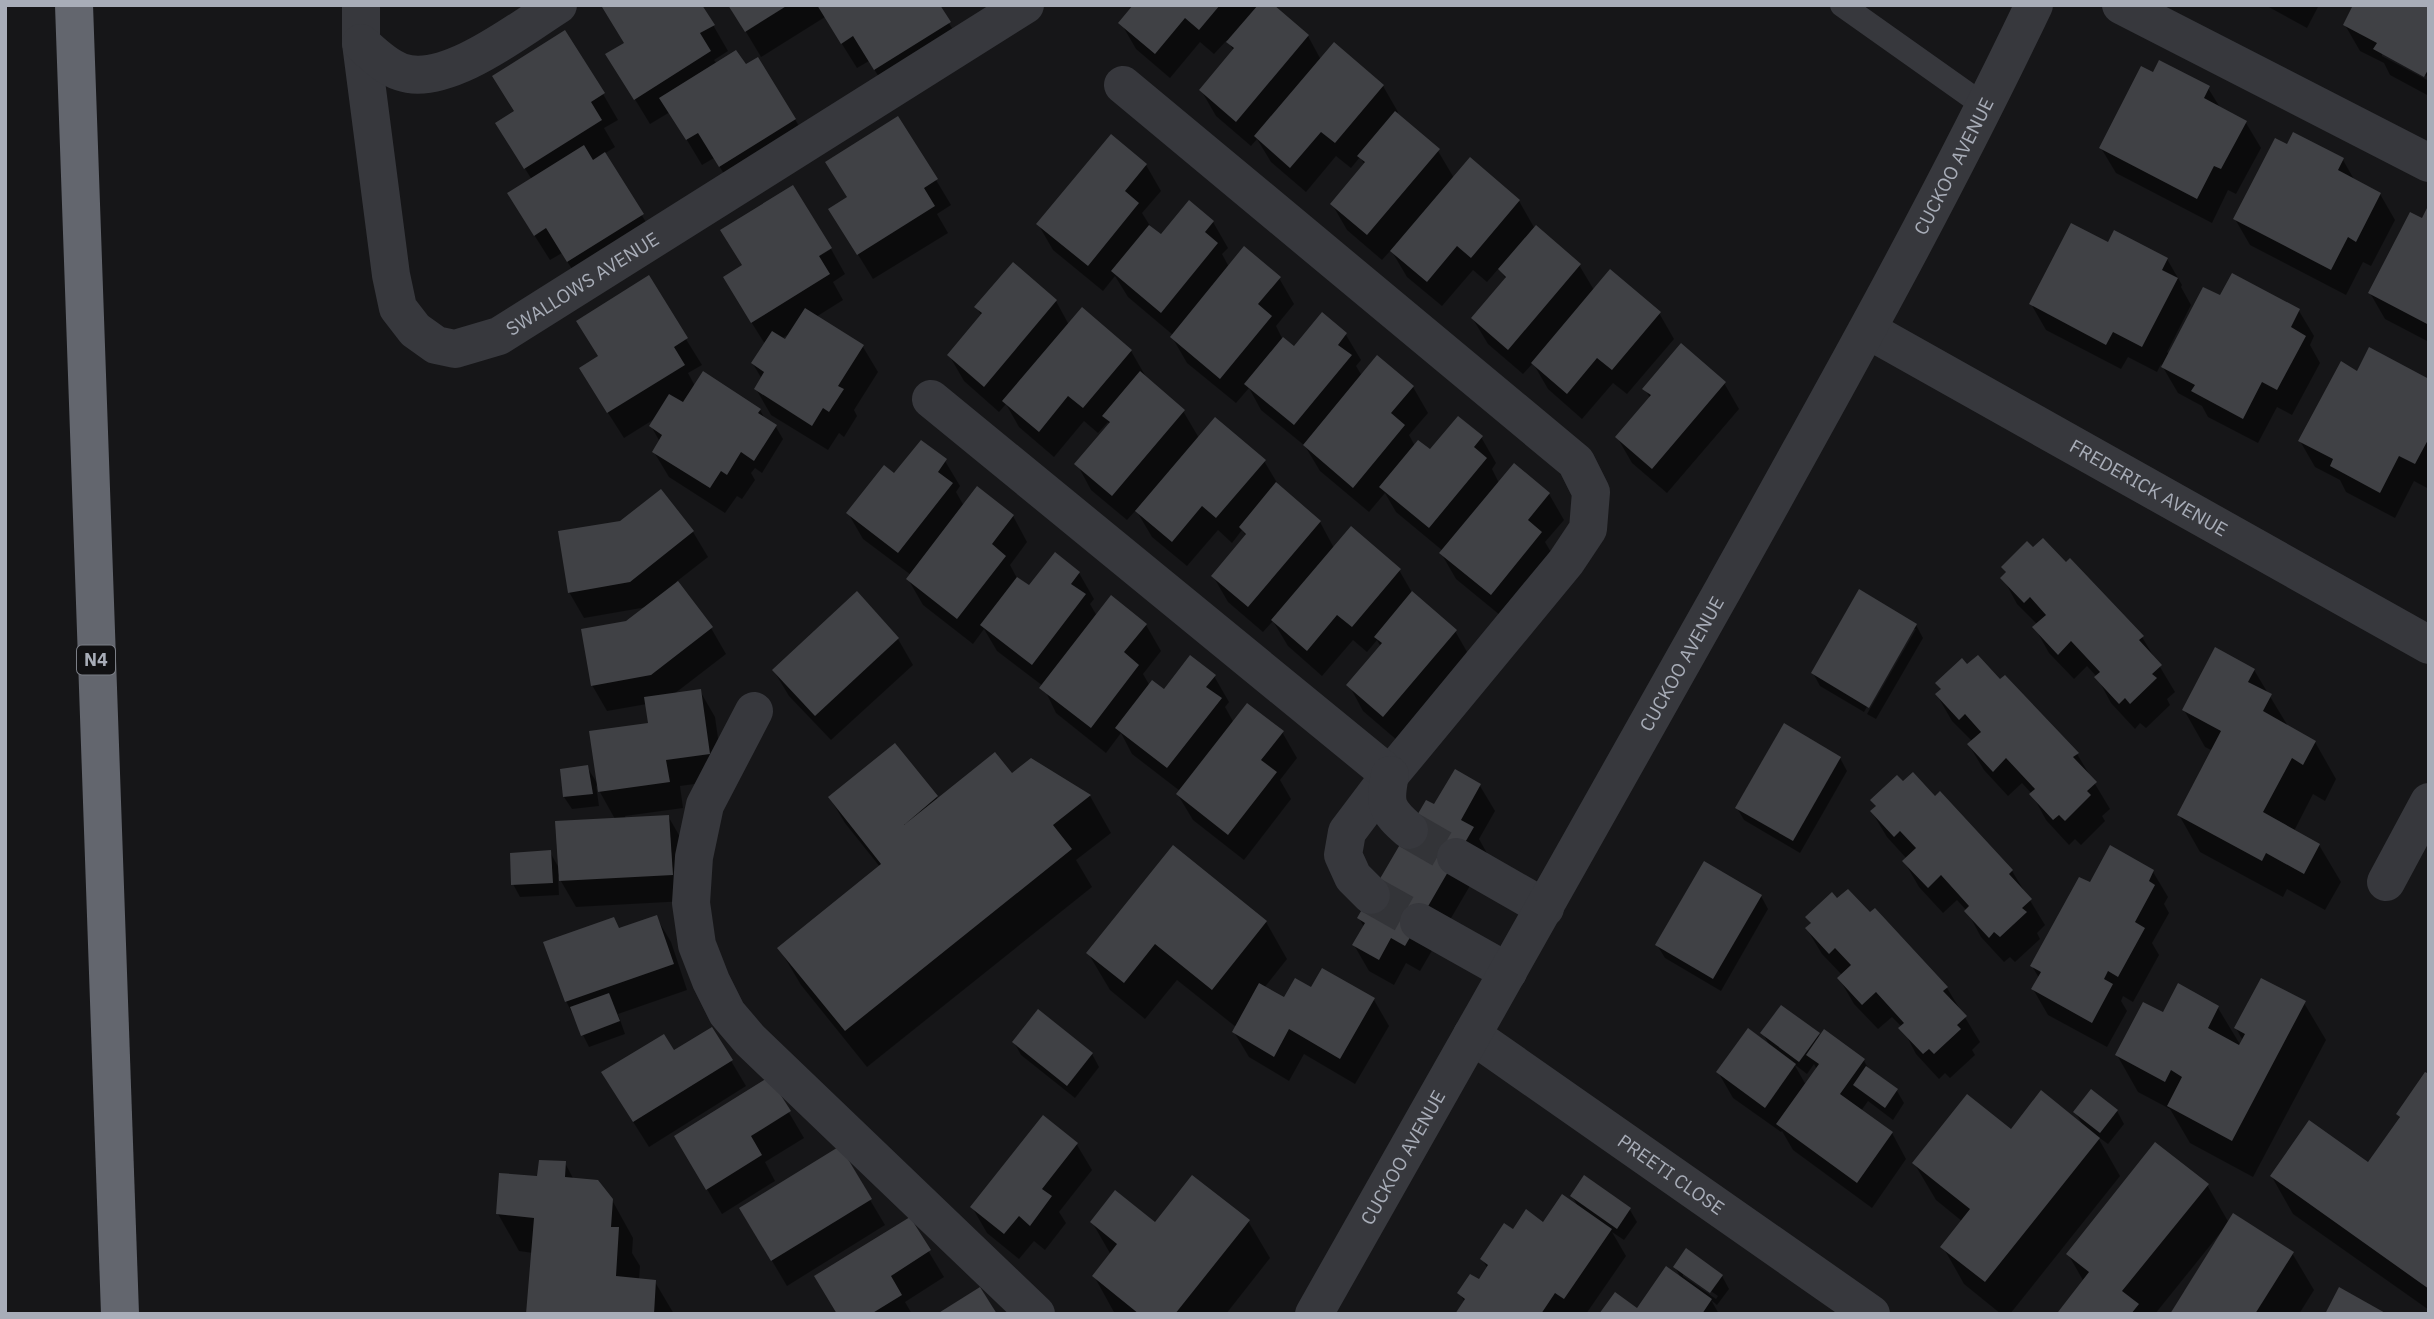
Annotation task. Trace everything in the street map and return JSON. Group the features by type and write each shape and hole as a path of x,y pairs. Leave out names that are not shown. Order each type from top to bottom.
{"highway":[{"name":"N4","path":"74,5 120,1314"}],"street":[{"name":"SWALLOWS AVENUE","path":"361,5 361,43 391,275 398,308 415,330 426,338 436,345 455,349 499,336 1025,5"},
{"path":"361,43 400,72 425,76 471,60 558,5"},
{"name":"CUCKOO AVENUE","path":"1314,1314 1545,908 1868,330 1986,107 2034,5"},
{"path":"2121,5 2429,163"},
{"path":"1123,85 1576,462 1591,492 1588,529 1566,562 1390,775 1347,832 1343,855 1353,877 1371,895"},
{"name":"FREDERICK AVENUE","path":"1868,330 2429,645"},
{"path":"931,399 1390,775"},
{"path":"754,712 705,805 694,858 691,903 696,945 711,981 727,1013 750,1040 1036,1314"},
{"path":"1390,775 1385,797 1393,817 1409,830"},
{"path":"2386,882 2429,802"},
{"path":"1456,857 1545,908"},
{"path":"1419,922 1508,972"},
{"name":"PREETI CLOSE","path":"1472,1035 1871,1314"}],"lane":[{"path":"1850,7 1986,107"}],"building":[{"path":"702,5 715,25 700,33 711,51 634,100 605,54 624,43 602,7"},
{"path":"728,5 788,5 745,32"},
{"path":"817,5 940,5 951,22 874,70 853,36 841,44"},
{"path":"1133,5 1220,5 1199,30 1185,18 1155,54 1118,23"},
{"path":"1258,5 1274,5 1309,35 1236,122 1199,90 1234,48 1226,42"},
{"path":"2353,5 2429,5 2429,68 2424,77 2373,49 2377,43 2343,25"},
{"path":"565,30 605,93 591,102 602,120 524,169 495,123 514,111 492,76"},
{"path":"1334,42 1384,85 1335,143 1321,132 1290,168 1254,136"},
{"path":"736,50 746,64 758,57 796,119 719,167 698,133 686,140 659,98"},
{"path":"2159,60 2210,86 2204,98 2247,121 2221,169 2214,166 2197,199 2099,148 2141,66 2153,72"},
{"path":"1395,111 1440,149 1367,235 1330,204 1365,162 1357,156"},
{"path":"898,116 938,179 924,188 935,206 857,255 828,209 847,197 825,162"},
{"path":"2293,132 2344,158 2338,170 2381,193 2356,242 2348,237 2331,270 2233,219 2275,138 2287,144"},
{"path":"1111,134 1147,164 1125,191 1139,203 1088,266 1036,224"},
{"path":"584,145 593,160 605,152 644,214 567,262 546,228 534,236 507,193"},
{"path":"1470,157 1520,200 1471,258 1457,246 1427,282 1390,251"},
{"path":"793,185 832,248 819,256 830,274 751,323 723,277 742,265 720,230"},
{"path":"1189,200 1214,221 1205,232 1218,243 1161,313 1111,271 1149,225 1161,234"},
{"path":"2429,204 2429,325 2368,293 2410,212 2422,218"},
{"path":"2071,223 2108,242 2114,230 2168,258 2162,270 2178,278 2142,347 2113,332 2106,345 2029,304"},
{"path":"1536,225 1581,264 1508,350 1471,318 1506,277 1498,269"},
{"path":"1244,246 1281,277 1258,304 1272,316 1220,379 1170,337"},
{"path":"1013,262 1057,300 984,387 947,355 982,313 974,307"},
{"path":"1610,269 1661,312 1612,370 1597,358 1567,394 1531,363"},
{"path":"2232,273 2300,309 2291,327 2306,336 2277,390 2262,382 2243,419 2191,391 2195,385 2161,367 2203,287 2220,295"},
{"path":"649,275 688,338 674,347 685,365 607,413 579,368 598,356 576,321"},
{"path":"1082,307 1132,350 1083,408 1068,396 1039,432 1002,401"},
{"path":"805,308 864,345 838,386 844,389 829,412 823,408 812,426 754,389 764,372 751,363 772,331 785,339"},
{"path":"1322,312 1347,333 1338,345 1352,355 1294,425 1244,384 1283,337 1294,346"},
{"path":"1681,343 1726,382 1652,469 1615,437 1651,395 1642,389"},
{"path":"2369,347 2429,379 2429,438 2415,464 2399,456 2380,493 2330,466 2333,459 2298,441 2341,361 2357,371"},
{"path":"1377,355 1414,386 1391,413 1405,425 1353,488 1303,445"},
{"path":"703,371 761,409 758,413 777,425 754,461 741,452 727,475 721,471 710,488 652,452 662,435 649,426 669,394 683,402"},
{"path":"1140,371 1185,410 1112,496 1074,464 1110,422 1102,416"},
{"path":"1458,416 1483,436 1474,447 1487,458 1429,528 1379,487 1418,440 1430,449"},
{"path":"1215,417 1266,460 1216,518 1202,506 1172,542 1135,511"},
{"path":"921,440 947,459 938,472 953,483 898,553 846,513 884,465 894,473"},
{"path":"1514,463 1550,493 1528,520 1542,532 1491,595 1439,553"},
{"path":"1276,482 1321,521 1248,607 1211,576 1246,534 1239,527"},
{"path":"977,486 1014,515 992,544 1006,556 957,619 906,579"},
{"path":"661,489 694,531 630,582 568,593 558,531 620,521"},
{"path":"1351,526 1401,569 1352,627 1337,615 1307,651 1271,620"},
{"path":"2043,538 2066,562 2070,558 2144,636 2139,640 2162,665 2152,674 2157,678 2130,704 2125,698 2119,704 2094,677 2100,672 2071,641 2058,655 2032,627 2046,615 2030,597 2024,603 2000,578 2006,572 2001,567 2027,541 2033,547"},
{"path":"1055,552 1080,572 1071,584 1086,594 1032,665 980,625 1017,577 1029,585"},
{"path":"678,581 713,627 651,675 591,686 581,629 626,621"},
{"path":"1859,589 1917,624 1869,708 1811,673"},
{"path":"857,591 899,638 815,716 772,670"},
{"path":"1412,591 1457,630 1383,717 1346,685 1382,643 1374,637"},
{"path":"1111,595 1147,624 1124,652 1139,665 1091,728 1039,688"},
{"path":"2215,647 2255,669 2248,682 2272,694 2263,711 2316,741 2303,765 2292,758 2263,812 2320,844 2304,874 2266,853 2262,861 2177,815 2221,731 2182,710"},
{"path":"1190,655 1216,675 1206,687 1222,698 1167,768 1115,728 1152,680 1164,689"},
{"path":"1978,655 2000,679 2005,675 2079,753 2073,757 2097,782 2087,791 2091,795 2065,821 2059,815 2053,820 2029,794 2035,789 2006,758 1993,772 1967,744 1981,732 1965,714 1959,720 1935,694 1941,689 1935,683 1962,658 1967,664"},
{"path":"701,689 710,754 666,760 670,782 598,792 589,731 648,723 644,697"},
{"path":"1247,703 1284,731 1261,760 1277,772 1228,835 1176,794"},
{"path":"1784,723 1841,757 1793,841 1735,808"},
{"path":"895,743 938,796 904,825 995,752 1012,773 1031,758 1091,795 1053,825 1072,849 845,1031 777,948 881,864 828,797"},
{"path":"588,765 593,794 563,797 560,769"},
{"path":"1455,769 1481,784 1461,820 1474,827 1405,946 1391,938 1379,960 1352,945 1365,923 1357,918 1426,800 1434,804"},
{"path":"1913,772 1935,796 1940,791 2013,870 2009,874 2032,899 2022,908 2027,912 2000,937 1994,932 1989,938 1964,911 1969,906 1941,875 1928,888 1902,861 1916,848 1900,831 1894,837 1870,811 1876,806 1870,800 1897,775 1903,781"},
{"path":"669,815 673,875 559,881 555,821"},
{"path":"1173,845 1267,921 1212,990 1155,944 1124,983 1086,953"},
{"path":"2110,845 2154,870 2149,881 2155,885 2135,922 2145,928 2118,977 2108,971 2104,979 2113,984 2092,1023 2031,989 2041,972 2030,966 2079,877 2090,882"},
{"path":"551,850 553,883 511,885 510,853"},
{"path":"1704,861 1762,895 1713,979 1655,945"},
{"path":"1848,889 1870,912 1875,908 1948,987 1943,991 1967,1016 1957,1025 1961,1029 1934,1054 1929,1049 1923,1054 1898,1028 1904,1023 1876,992 1862,1005 1837,978 1851,965 1835,948 1829,954 1805,928 1811,923 1805,917 1832,892 1837,898"},
{"path":"657,915 674,964 565,1002 543,942 614,917 619,928"},
{"path":"1322,968 1375,998 1340,1059 1289,1029 1274,1057 1232,1032 1259,983 1284,997 1295,978 1311,987"},
{"path":"2261,978 2306,1001 2232,1141 2167,1106 2182,1077 2171,1070 2165,1082 2115,1055 2143,1002 2163,1012 2178,983 2219,1006 2208,1028 2239,1045 2245,1034 2234,1028"},
{"path":"609,993 620,1021 581,1036 570,1007"},
{"path":"1781,1005 1820,1033 1799,1062 1760,1033"},
{"path":"1038,1009 1093,1053 1067,1086 1012,1042"},
{"path":"712,1027 733,1060 633,1122 601,1072 664,1034 674,1050"},
{"path":"1748,1028 1796,1064 1765,1108 1716,1072"},
{"path":"1824,1029 1865,1059 1840,1094 1893,1132 1857,1183 1776,1124 1819,1064 1806,1055"},
{"path":"1866,1066 1898,1089 1885,1108 1853,1085"},
{"path":"2425,1072 2429,1074 2429,1289 2270,1176 2309,1120 2368,1162 2400,1117 2396,1114"},
{"path":"769,1077 791,1111 751,1136 762,1155 706,1190 674,1136"},
{"path":"2091,1089 2118,1110 2100,1133 2073,1112"},
{"path":"2041,1090 2100,1138 1985,1282 1940,1247 1970,1209 1912,1163 1967,1094 2011,1129"},
{"path":"1043,1115 1078,1143 1042,1189 1052,1196 1030,1226 1019,1216 1004,1234 970,1207"},
{"path":"2155,1142 2209,1184 2122,1291 2139,1304 2131,1314 2061,1314 2058,1312 2089,1272 2066,1254"},
{"path":"840,1146 872,1199 771,1261 739,1208"},
{"path":"539,1160 566,1161 565,1177 598,1180 613,1199 611,1227 619,1227 616,1276 656,1280 654,1314 526,1314 534,1218 496,1214 499,1173 537,1176"},
{"path":"1192,1175 1250,1220 1175,1314 1139,1314 1092,1276 1117,1244 1090,1222 1115,1190 1155,1222"},
{"path":"1584,1175 1631,1208 1617,1229 1570,1196"},
{"path":"1562,1194 1612,1229 1564,1299 1555,1293 1541,1314 1455,1314 1465,1299 1457,1293 1470,1274 1479,1279 1488,1265 1480,1259 1504,1223 1513,1229 1526,1209 1543,1222"},
{"path":"2233,1213 2294,1252 2255,1314 2170,1314"},
{"path":"910,1217 931,1250 891,1276 902,1295 871,1314 837,1314 814,1276"},
{"path":"1686,1248 1723,1275 1710,1293 1673,1267"},
{"path":"1666,1266 1712,1299 1702,1314 1599,1314 1615,1292 1637,1308"},
{"path":"980,1287 997,1314 937,1314"},
{"path":"2339,1287 2387,1314 2325,1314"}],"tunnel":[{"path":"1409,830 1456,857"},
{"path":"1371,895 1419,922"}]}
